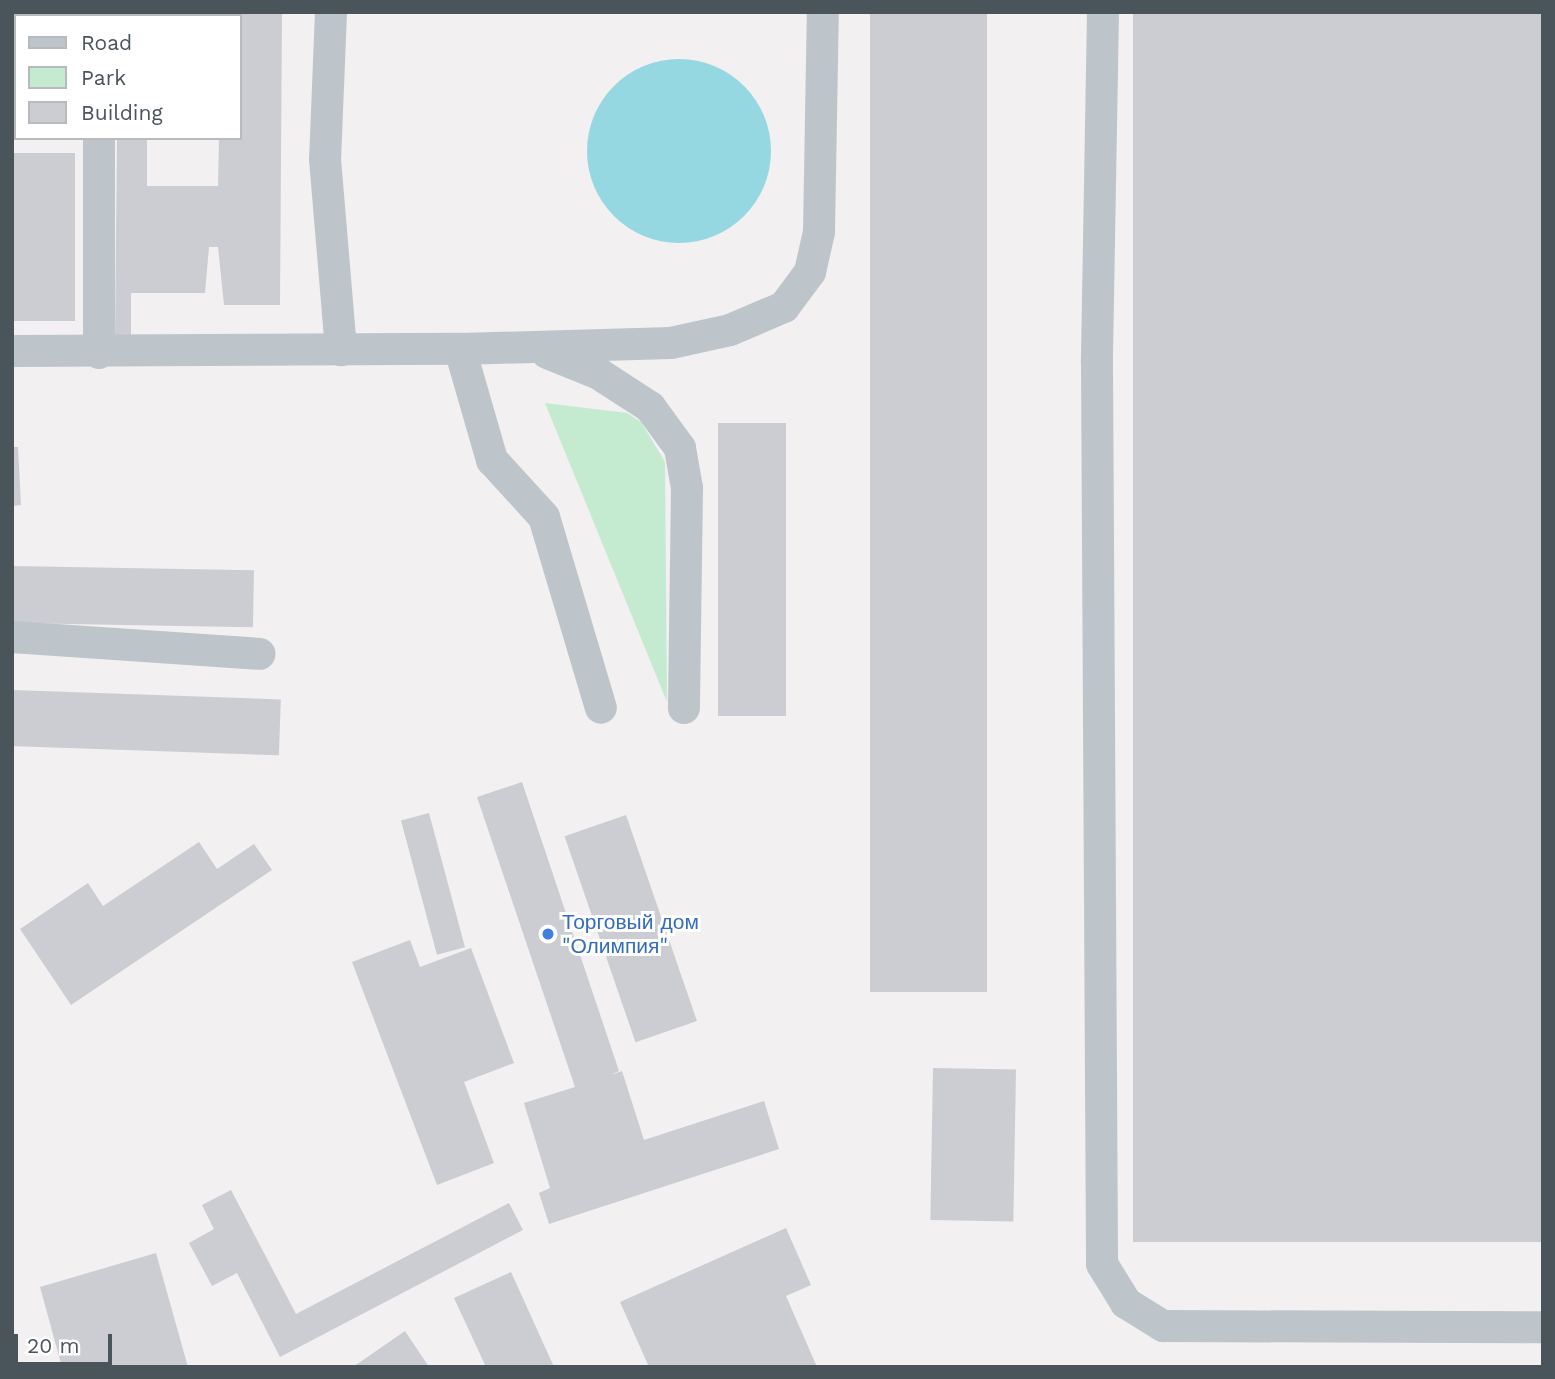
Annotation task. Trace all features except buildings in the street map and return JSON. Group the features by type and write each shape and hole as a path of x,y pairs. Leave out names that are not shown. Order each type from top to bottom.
{"street":[{"path":"331,12 325,159 341,350"},
{"path":"12,351 99,353 460,349 671,343 757,321 799,290 816,253 822,204 823,12"},
{"path":"1103,12 1097,362 1102,1264 1126,1303 1163,1326 1543,1327"},
{"path":"99,140 99,353"},
{"path":"531,348 633,395 662,419 680,448 687,488 684,708"},
{"path":"460,349 492,460 544,517 601,708"},
{"path":"12,637 259,654"}],"green space":[{"path":"545,403 627,413 641,422 665,462 667,702"}],"water":[{"path":"679,59 714,66 744,86 764,116 771,151 764,186 744,216 714,236 679,243 644,236 614,216 594,186 587,151 594,116 614,86 644,66"}],"place":[{"name":"Торговый дом \"Олимпия\"","path":"548,934"}]}
